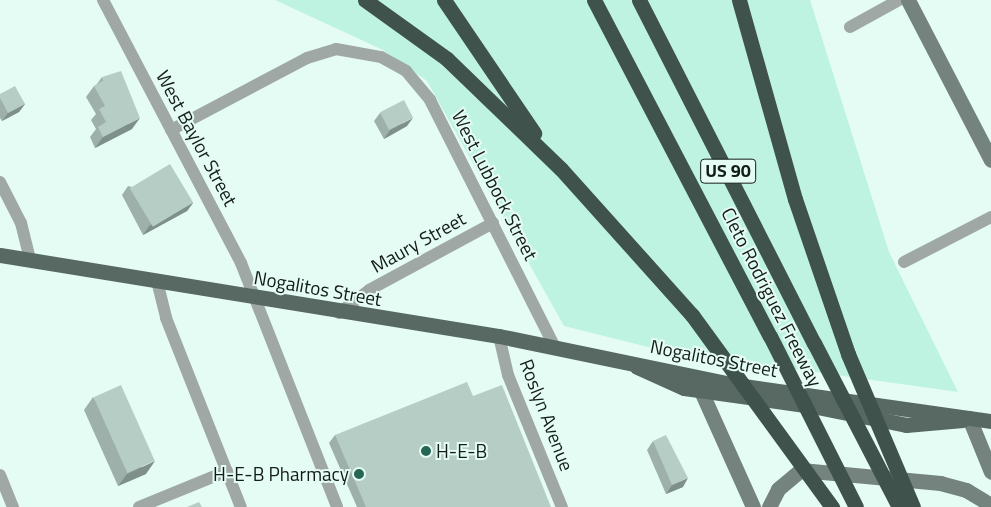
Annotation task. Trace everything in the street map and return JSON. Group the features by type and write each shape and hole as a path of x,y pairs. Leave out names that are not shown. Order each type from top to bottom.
{"highway":[{"path":"364,0 447,60 561,169 692,315 832,507"},
{"path":"444,0 492,76 561,169"},
{"name":"Cleto Rodriguez Freeway","path":"594,0 770,336 856,507"},
{"name":"Cleto Rodriguez Freeway","path":"639,0 899,507"},
{"path":"739,0 795,199 848,354 913,507"}],"main road":[{"path":"908,0 991,160"},
{"name":"Nogalitos Street","path":"0,256 253,297 339,313 499,336 695,376 991,421"},
{"name":"Nogalitos Street","path":"629,362 654,378 700,391 812,406 906,425 946,425 969,418"},
{"path":"695,376 700,391 753,507"},
{"path":"969,418 991,472"},
{"path":"769,507 778,489 801,470 940,483 966,490 991,505"}],"street":[{"name":"West Baylor Street","path":"103,0 241,263 337,507"},
{"path":"850,27 899,0"},
{"name":"West Lubbock Street","path":"172,130 307,58 336,49 381,57 406,71 430,100 555,347"},
{"path":"0,182 22,223 30,260"},
{"path":"904,262 991,217"},
{"name":"Maury Street","path":"339,313 369,290 493,223"},
{"path":"157,281 166,318 241,507"},
{"name":"Roslyn Avenue","path":"499,336 508,375 562,507"},
{"path":"139,507 226,471"},
{"path":"0,475 13,507"}],"green space":[{"path":"275,0 810,0 889,252 958,392 660,350 564,326 427,81 383,50"}],"building":[{"path":"121,71 140,118 103,137 98,127 106,122 99,109 105,106 94,86 104,80 102,77"},
{"path":"15,86 25,104 8,113 0,98 0,94"},
{"path":"404,100 413,118 389,130 380,112"},
{"path":"170,164 193,203 153,227 130,188"},
{"name":"H-E-B","path":"467,382 473,396 502,385 551,507 366,507 335,435"},
{"path":"121,385 155,461 127,473 94,397"},
{"path":"666,435 688,478 672,485 653,441"},
{"path":"199,502 202,507 187,507"}],"place":[{"name":"H-E-B","path":"426,451"},
{"name":"H-E-B Pharmacy","path":"359,474"}]}
